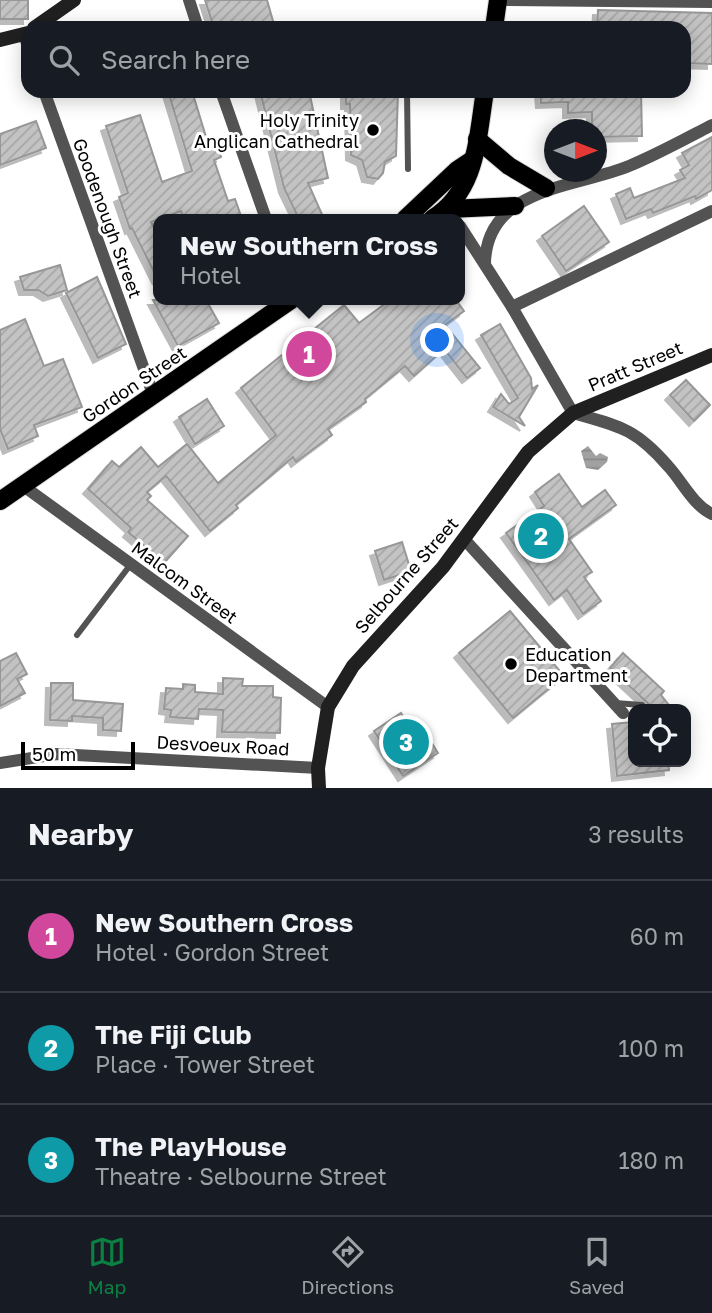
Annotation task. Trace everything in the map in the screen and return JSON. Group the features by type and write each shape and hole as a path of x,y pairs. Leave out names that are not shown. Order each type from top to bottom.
{"main road":[{"path":"48,21 74,0"},
{"path":"495,21 498,0"},
{"path":"0,40 21,37"},
{"path":"452,214 465,188 484,98"},
{"path":"477,139 509,166 546,188"},
{"path":"410,214 457,170 472,160"},
{"path":"452,214 515,206"},
{"name":"Gordon Street","path":"0,501 285,305"},
{"name":"Pratt Street","path":"573,412 712,355"},
{"name":"Selbourne Street","path":"319,788 318,768 328,707 354,666 465,540 528,452 573,412"}],"street":[{"path":"189,0 196,21"},
{"path":"498,0 712,2"},
{"name":"Goodenough Street","path":"47,98 154,397"},
{"path":"223,98 264,214"},
{"path":"485,263 486,243 491,229 515,206 546,188 589,180 629,166 712,125"},
{"path":"512,307 712,211"},
{"path":"465,233 512,307 573,412 626,428 667,465 702,510 712,514"},
{"name":"Malcom Street","path":"22,485 328,707"},
{"path":"465,540 623,713"},
{"name":"Desvoeux Road","path":"0,763 57,754 318,768"}],"lane":[{"path":"407,98 408,169"},
{"path":"77,635 131,564"},
{"path":"576,661 586,652"},
{"path":"613,702 632,704"}],"shaded area":[{"path":"588,446 596,456 600,453 608,457 607,462 598,470 586,468 581,451"}],"building":[{"path":"0,0 28,0 28,19 0,19"},
{"path":"205,0 267,0 273,21 212,21"},
{"path":"598,10 712,13 712,64 691,63 691,21 597,21"},
{"path":"170,98 194,98 207,140 215,138 221,157 214,160 228,201 235,199 240,214 182,214 181,211 173,214 153,214 153,270 132,228 130,229 119,197 128,193 106,126 140,115 162,182 192,171"},
{"path":"262,98 311,98 328,178 308,183 322,214 297,214 284,188"},
{"name":"Holy Trinity Anglican Cathedral","path":"346,98 398,98 396,156 385,162 383,173 378,179 367,177 362,160 351,155 350,104 346,104"},
{"path":"541,98 641,98 642,136 607,137 607,119 592,119 592,112 568,113 568,102 541,103"},
{"path":"36,121 46,148 0,165 0,134"},
{"path":"712,137 712,190 696,199 695,196 653,213 651,209 626,219 616,194 630,188 634,198 685,178 680,170 689,165 682,153"},
{"path":"584,206 609,242 566,271 542,236"},
{"path":"60,265 67,290 48,296 38,290 24,290 20,277"},
{"path":"97,277 126,344 98,358 66,293"},
{"path":"156,305 209,305 219,323 178,346"},
{"path":"344,305 359,323 383,305 460,305 464,311 445,325 480,368 467,378 444,349 414,376 405,366 365,399 366,402 328,429 332,435 296,462 293,457 236,505 238,508 210,531 166,476 147,492 151,496 147,500 188,536 164,563 128,532 131,528 88,489 112,461 119,467 141,447 158,467 187,444 218,483 276,435 241,388"},
{"path":"25,319 44,366 63,359 82,407 34,425 38,436 8,449 0,429 0,330"},
{"path":"500,324 531,378 532,389 538,385 519,417 525,426 493,407 501,394 509,404 518,398 481,335"},
{"path":"686,380 710,405 694,421 670,395"},
{"path":"207,399 224,426 195,444 179,417"},
{"path":"559,474 582,507 605,490 616,505 569,539 592,572 584,577 601,601 583,614 567,590 554,600 506,533 544,506 535,492"},
{"path":"402,542 411,571 384,580 375,551"},
{"name":"Education Department","path":"510,611 564,676 513,718 459,653"},
{"path":"16,653 27,674 17,679 25,693 0,706 0,661"},
{"path":"623,653 664,691 661,695 668,704 649,704 610,668"},
{"path":"223,678 243,679 242,686 273,686 273,697 281,698 280,733 222,732 223,710 199,709 198,719 170,717 171,710 164,709 166,688 183,689 183,684 195,685 195,692 223,694"},
{"path":"51,683 73,683 73,700 123,704 121,731 103,730 103,718 72,716 72,721 50,720"},
{"path":"401,713 413,732 421,726 438,753 403,776 374,731"},
{"path":"628,722 628,767 669,767 669,770 617,776 612,724"}],"place":[{"name":"Holy Trinity Anglican Cathedral","path":"373,130"},
{"name":"New Southern Cross","path":"309,354"},
{"name":"The Fiji Club","path":"541,536"},
{"name":"Education Department","path":"511,664"},
{"name":"The PlayHouse","path":"406,742"}]}
